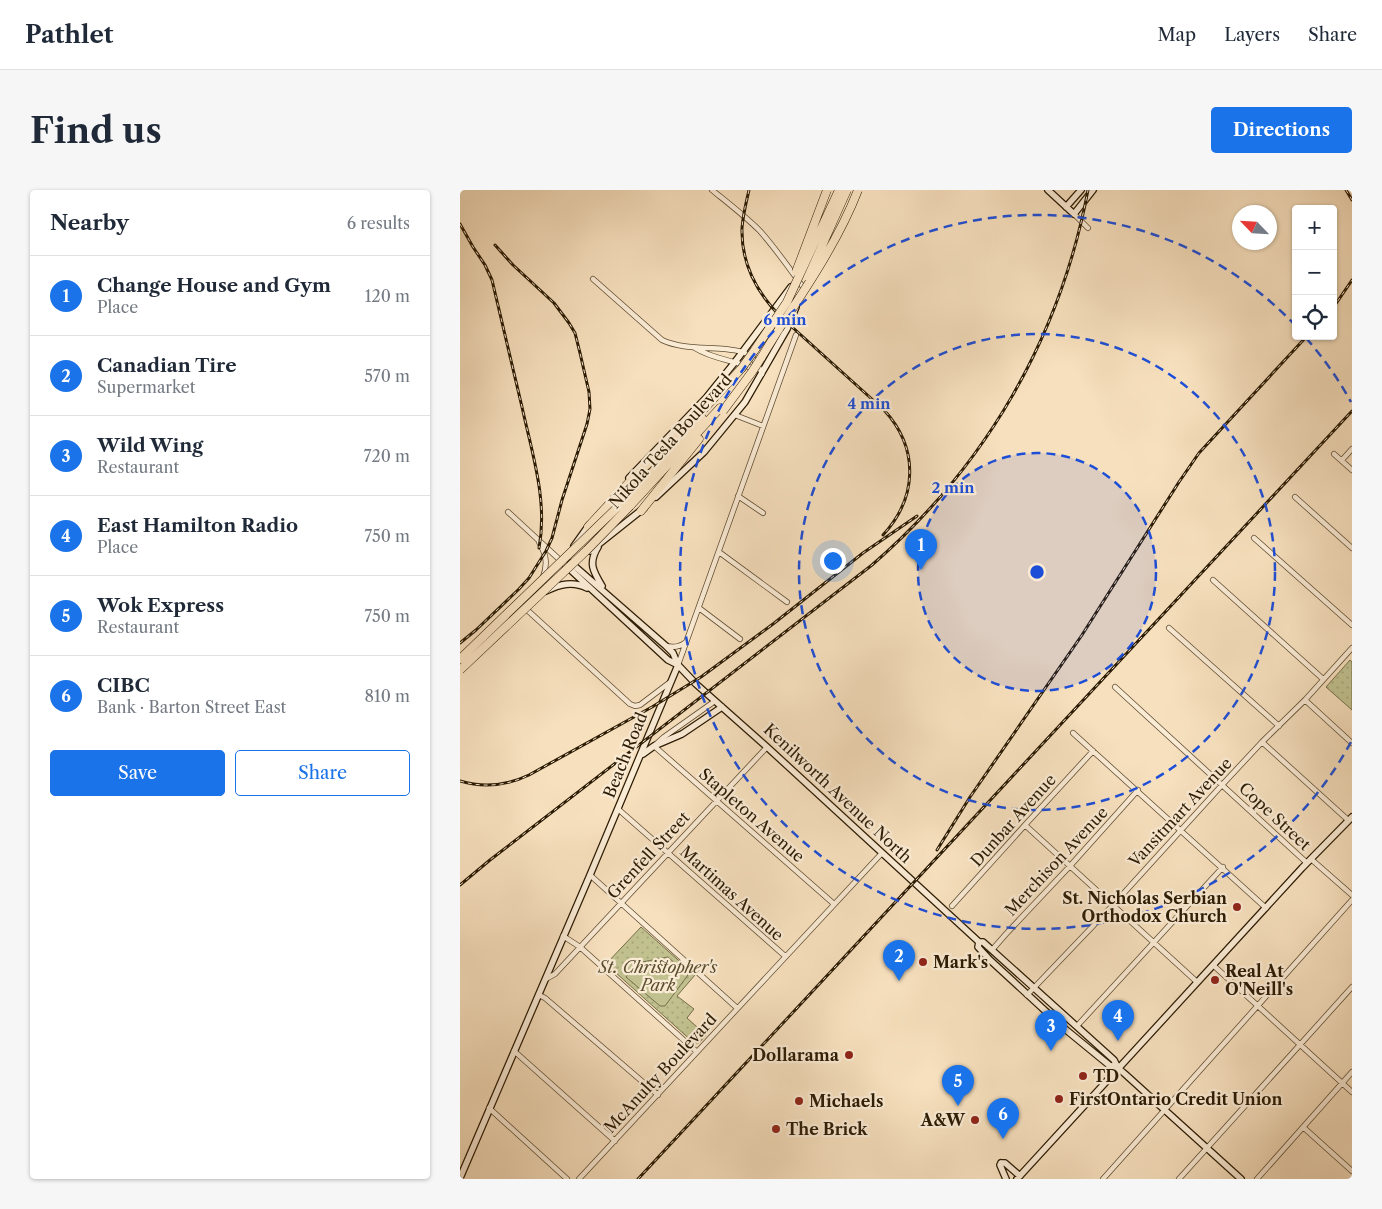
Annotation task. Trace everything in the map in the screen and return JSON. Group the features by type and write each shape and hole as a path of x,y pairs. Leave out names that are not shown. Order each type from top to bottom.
{"highway":[{"path":"767,332 786,298 827,190"},
{"name":"Nikola Tesla Boulevard","path":"460,670 587,550 674,450 718,406 741,369 779,316 841,190"},
{"path":"780,329 807,278 846,190"},
{"path":"588,527 634,477 718,406 752,372 811,280 846,217 858,190"},
{"path":"641,511 718,406"},
{"name":"Nikola Tesla Boulevard","path":"460,660 627,503"}],"main road":[{"path":"460,670 572,566 641,511 704,452 735,415 745,402 790,325 814,254 841,190"},
{"path":"1048,190 1074,214 1093,190"},
{"path":"1066,207 1081,190"},
{"path":"460,660 537,588 636,469 706,398 736,362 798,279 814,254"},
{"path":"601,542 594,555 592,566 606,592"},
{"name":"Kenilworth Avenue North","path":"562,560 606,592 666,646 673,653 678,665"},
{"name":"Kenilworth Avenue North","path":"572,566 595,593 668,660 678,665 979,942 983,942 1078,1026 1114,1060 1118,1068 1241,1179"},
{"path":"542,593 557,585 569,584 584,586 595,593"},
{"name":"Beach Road","path":"460,1178 590,876 678,665"},
{"path":"640,758 654,746 682,734 722,707"},
{"path":"1006,1179 1000,1165 1001,1163 1005,1163 1019,1177 1197,982 1350,819"},
{"name":"Kenilworth Avenue North","path":"979,942 978,947 990,960 1065,1029 1109,1065 1118,1068"}],"street":[{"path":"712,190 759,231 784,260 803,287"},
{"path":"1074,214 1088,228"},
{"path":"593,279 662,340 694,348 743,352 755,361 762,374"},
{"name":"Beach Road","path":"678,665 796,335"},
{"path":"694,348 704,354 749,366 762,374"},
{"path":"735,415 763,426"},
{"path":"1342,460 1352,449"},
{"path":"1334,454 1352,470"},
{"path":"738,496 763,513"},
{"path":"1295,497 1352,548"},
{"name":"Kenilworth Avenue North","path":"508,512 562,560"},
{"path":"1254,538 1352,625"},
{"path":"537,539 545,554 546,563 544,575 537,588"},
{"path":"719,552 787,602"},
{"path":"1212,580 1323,679"},
{"path":"525,608 630,704 640,705 670,682"},
{"path":"699,608 740,639"},
{"path":"1169,628 1279,726"},
{"path":"666,646 678,647 688,641"},
{"name":"Vansitmart Avenue","path":"1027,994 1352,648"},
{"name":"Cope Street","path":"1115,687 1222,785 1309,861 1352,895"},
{"path":"1305,700 1352,744"},
{"path":"654,746 716,701"},
{"path":"1073,733 1266,908"},
{"path":"1262,742 1350,819"},
{"name":"Stapleton Avenue","path":"654,746 834,904"},
{"name":"Grenfell Street","path":"546,979 555,974 767,747"},
{"name":"Dunbar Avenue","path":"952,906 1093,751"},
{"name":"Merchison Avenue","path":"992,950 1138,790"},
{"name":"Martimas Avenue","path":"618,809 785,956"},
{"path":"1025,824 1197,982"},
{"name":"McAnulty Boulevard","path":"579,1179 882,853"},
{"path":"1078,1026 1223,867"},
{"path":"590,876 737,1008"},
{"path":"1103,1179 1352,900"},
{"path":"564,936 580,947 697,1052"},
{"path":"1213,965 1352,1092"},
{"path":"1180,1179 1352,987"},
{"path":"539,995 545,998 658,1095"},
{"path":"514,1051 614,1140"},
{"path":"1258,1179 1352,1072"},
{"path":"490,1108 567,1179"},
{"path":"1303,1127 1352,1171"}],"green space":[{"path":"1350,660 1352,662 1352,710 1326,687"},
{"name":"St. Christopher's Park","path":"641,927 695,975 677,996 694,1009 687,1018 706,1035 699,1043 694,1043 606,964"},
{"path":"668,957 688,975 665,1006 660,1006 626,977 637,963"}],"railway":[{"path":"749,190 742,223 742,241 752,277 758,288 781,317 884,410 904,440 910,472 908,489 903,505 895,520 883,535"},
{"path":"460,885 872,565 913,527 950,485 983,442 1012,396 1037,348 1058,297 1075,245 1088,190"},
{"path":"1346,190 1352,200"},
{"path":"460,224 492,280 538,477 542,513 539,548"},
{"path":"460,643 519,589 529,578 546,551 552,538 590,409 589,392 575,333 554,303 513,265 495,245"},
{"path":"1337,302 1352,280"},
{"path":"937,850 970,797 1082,635 1199,453 1303,340"},
{"path":"638,1179 1352,411"},
{"path":"460,781 478,785 495,785 520,779 652,707 701,677 773,624 863,553 917,516"}],"place":[{"name":"Change House and Gym","path":"921,570"},
{"name":"St. Nicholas Serbian Orthodox Church","path":"1237,907"},
{"name":"Mark's","path":"923,962"},
{"name":"Real At O'Neill's","path":"1215,980"},
{"name":"Canadian Tire","path":"899,981"},
{"name":"East Hamilton Radio","path":"1118,1041"},
{"name":"Wild Wing","path":"1051,1051"},
{"name":"Dollarama","path":"849,1055"},
{"name":"TD","path":"1083,1076"},
{"name":"FirstOntario Credit Union","path":"1059,1099"},
{"name":"Michaels","path":"799,1101"},
{"name":"Wok Express","path":"958,1106"},
{"name":"A&W","path":"975,1120"},
{"name":"The Brick","path":"776,1129"},
{"name":"CIBC","path":"1003,1139"}]}
